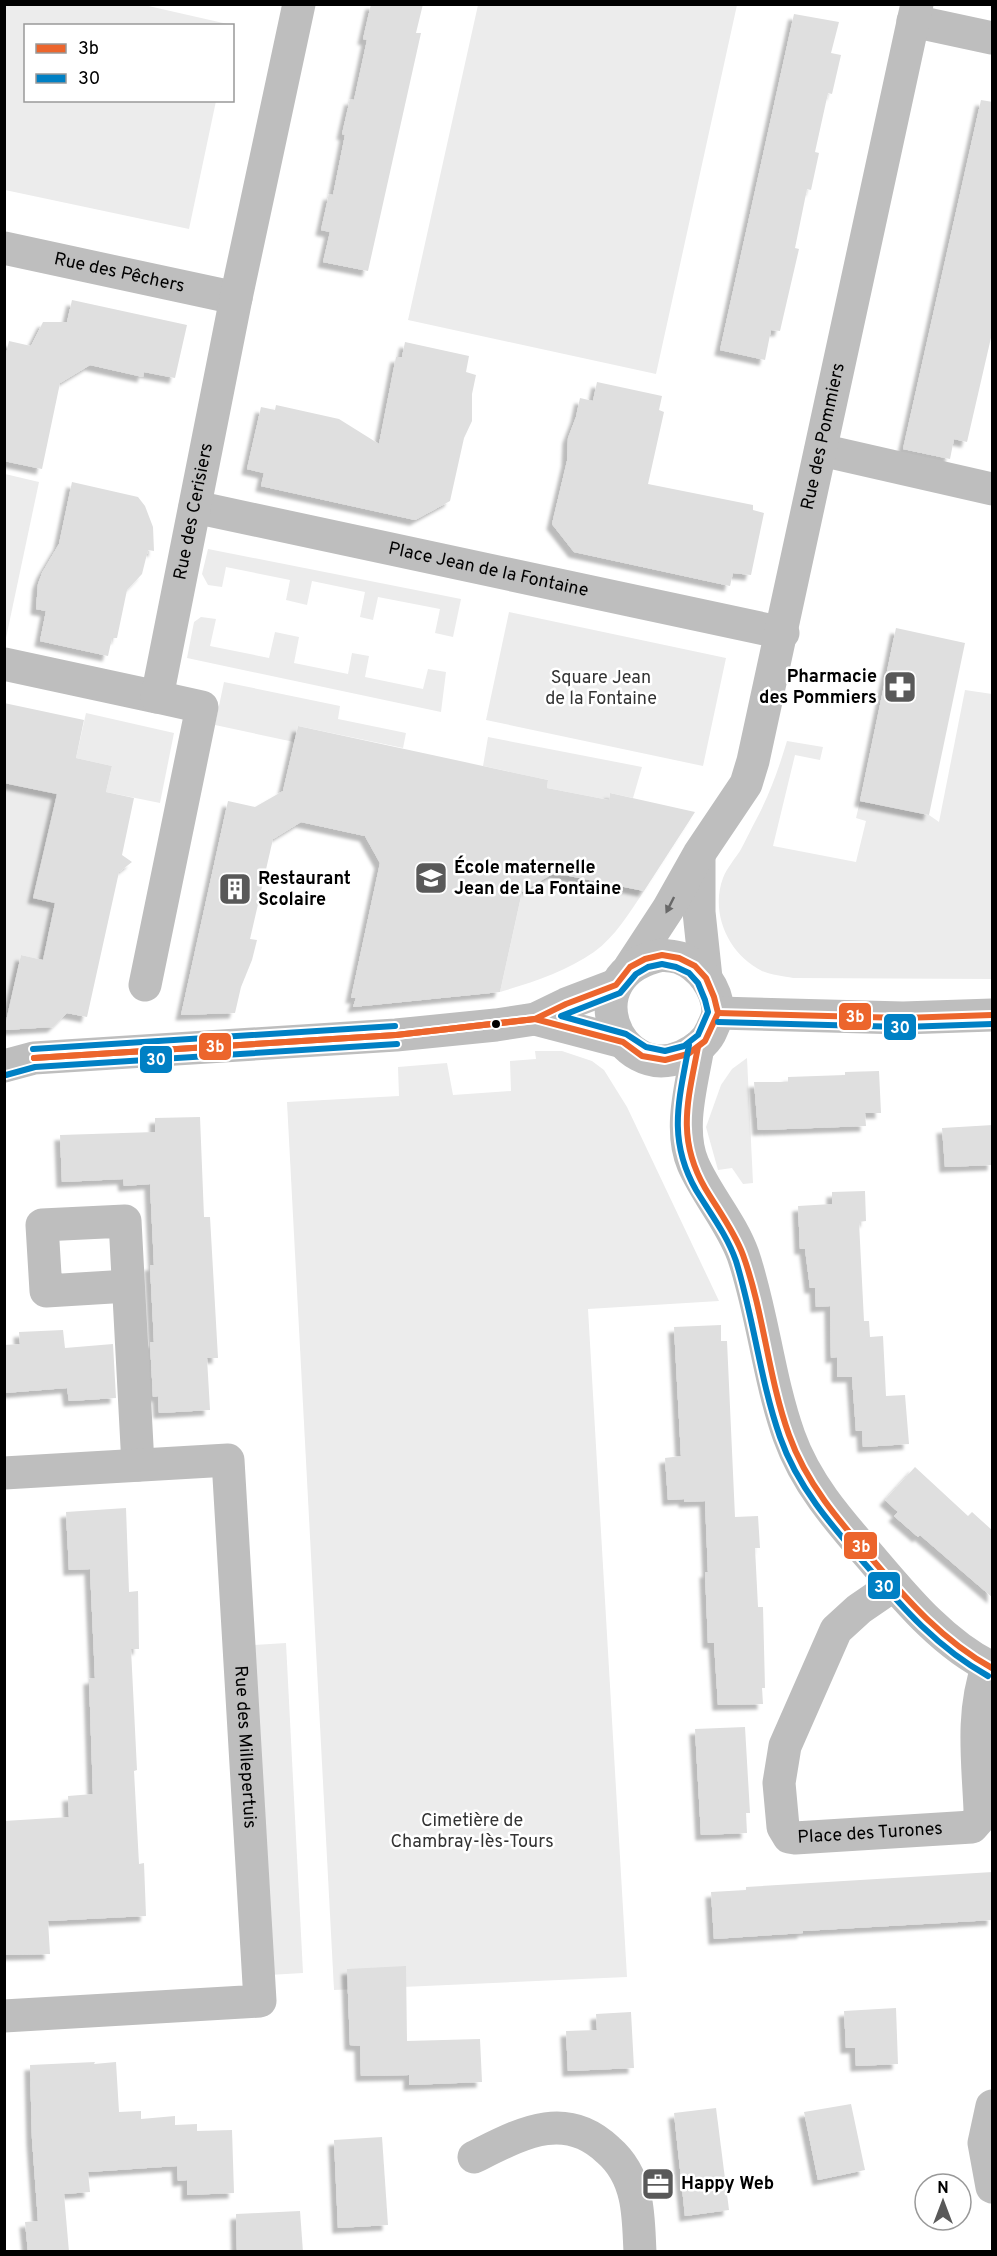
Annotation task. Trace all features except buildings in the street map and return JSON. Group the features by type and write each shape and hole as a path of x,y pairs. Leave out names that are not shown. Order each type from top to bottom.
{"street":[{"name":"Rue des Cerisiers","path":"157,697 236,298 299,4"},
{"path":"915,13 993,38"},
{"name":"Rue des Pommiers","path":"623,976 668,909 699,854 746,784 783,633 820,450 915,13"},
{"name":"Rue des Pêchers","path":"4,248 236,298"},
{"path":"820,450 993,489"},
{"name":"Place Jean de la Fontaine","path":"195,507 783,633"},
{"path":"4,664 202,707 145,985"},
{"path":"623,976 611,1000 611,1014 615,1029 623,1042 632,1050 653,1060 677,1058 698,1047 710,1034 718,1013 706,978 699,912 699,854"},
{"path":"4,1066 34,1058 396,1035 535,1019 623,976 645,959 662,955 679,958 694,966 706,978"},
{"path":"718,1013 903,1018 993,1015"},
{"path":"535,1019 623,1042"},
{"path":"698,1047 687,1130 688,1148 693,1163 733,1233 742,1254 760,1314 775,1390 789,1437 809,1480 827,1506 894,1585 948,1639 990,1667"},
{"path":"128,1286 138,1465"},
{"name":"Rue des Millepertuis","path":"4,1473 228,1460 260,2001 4,2016"},
{"name":"Place des Turones","path":"894,1585 859,1608 836,1630 785,1746 779,1783 783,1827 789,1837 972,1827 979,1819 980,1810 977,1708 980,1686 990,1667"},
{"path":"992,2106 984,2143 993,2187"},
{"path":"474,2157 520,2135 544,2128 563,2128 584,2132 607,2149 627,2174 636,2197 640,2252"}],"green space":[{"path":"5,4 144,5 228,24 24,24 24,102 216,102 189,229 5,190"},
{"path":"478,5 737,5 656,374 408,320"},
{"path":"5,474 39,482 6,638 4,638"},
{"path":"208,549 461,599 453,637 435,633 440,609 378,597 373,620 360,617 365,592 312,581 307,605 286,600 290,580 226,567 222,587 208,585 202,574"},
{"name":"Square Jean de la Fontaine","path":"509,612 726,658 703,766 486,720"},
{"path":"201,617 216,619 210,646 269,658 275,632 299,637 294,663 348,674 352,653 369,656 365,677 423,689 428,669 446,672 441,712 187,658 194,622"},
{"path":"224,682 340,706 338,719 406,733 403,748 298,726 294,742 215,725"},
{"path":"965,690 992,694 992,979 793,978 762,971 750,964 731,943 725,931 719,905 720,891 725,874 740,851 766,799 787,741 823,747 820,760 795,755 773,846 856,862 866,821 856,818 860,801 929,815 939,822"},
{"path":"86,713 174,733 160,803 106,792 112,766 76,758"},
{"path":"488,737 642,767 633,798 610,793 609,800 547,788 548,780 483,766"},
{"path":"59,763 64,905 54,918 49,931 48,945 51,962 21,955 5,1028 5,783 38,790"},
{"path":"554,873 644,891 615,932 594,952 560,971 500,992 522,892"},
{"name":"Cimetière de Chambray-lès-Tours","path":"535,1051 562,1051 592,1061 604,1070 627,1107 719,1301 588,1309 627,1977 334,1990 287,1102 399,1096 398,1067 447,1063 453,1095 511,1091 510,1061 536,1059"},
{"path":"747,1058 753,1183 743,1184 732,1168 718,1170 706,1127 721,1085 732,1069"},
{"path":"286,1643 303,1973 269,1975 252,1645"}],"transit line":[{"name":"3b","path":"662,955 679,958 695,966 706,978 714,997 718,1013 705,1041 688,1054 665,1060 642,1056 623,1042 535,1019 566,1004 616,985 630,967 645,959 662,955"},
{"name":"30","path":"662,964 689,973 698,983 705,1000 708,1012 698,1035 684,1046 665,1051 646,1047 626,1034 561,1016 620,993 636,974 648,967 662,964"},
{"name":"3b","path":"718,1013 903,1018 992,1015"},
{"name":"3b","path":"396,1035 535,1019"},
{"name":"3b","path":"396,1035 535,1019"},
{"name":"30","path":"718,1022 903,1027 992,1024"},
{"name":"30","path":"33,1049 395,1026"},
{"name":"3b","path":"34,1058 396,1035"},
{"name":"3b","path":"34,1058 396,1035"},
{"name":"30","path":"6,1075 35,1067 397,1044"},
{"name":"30","path":"689,1045 679,1102 678,1136 681,1154 696,1190 723,1233 736,1261 767,1394 787,1455 816,1504 893,1596 936,1640 988,1676"},
{"name":"3b","path":"698,1047 688,1102 687,1135 690,1152 705,1188 743,1255 756,1299 776,1391 796,1453 824,1501 899,1590 942,1633 992,1668"}],"place":[{"name":"Pharmacie des Pommiers","path":"900,687"},
{"name":"École maternelle Jean de La Fontaine","path":"431,878"},
{"name":"Restaurant Scolaire","path":"235,889"},
{"name":"Happy Web","path":"658,2184"}]}
